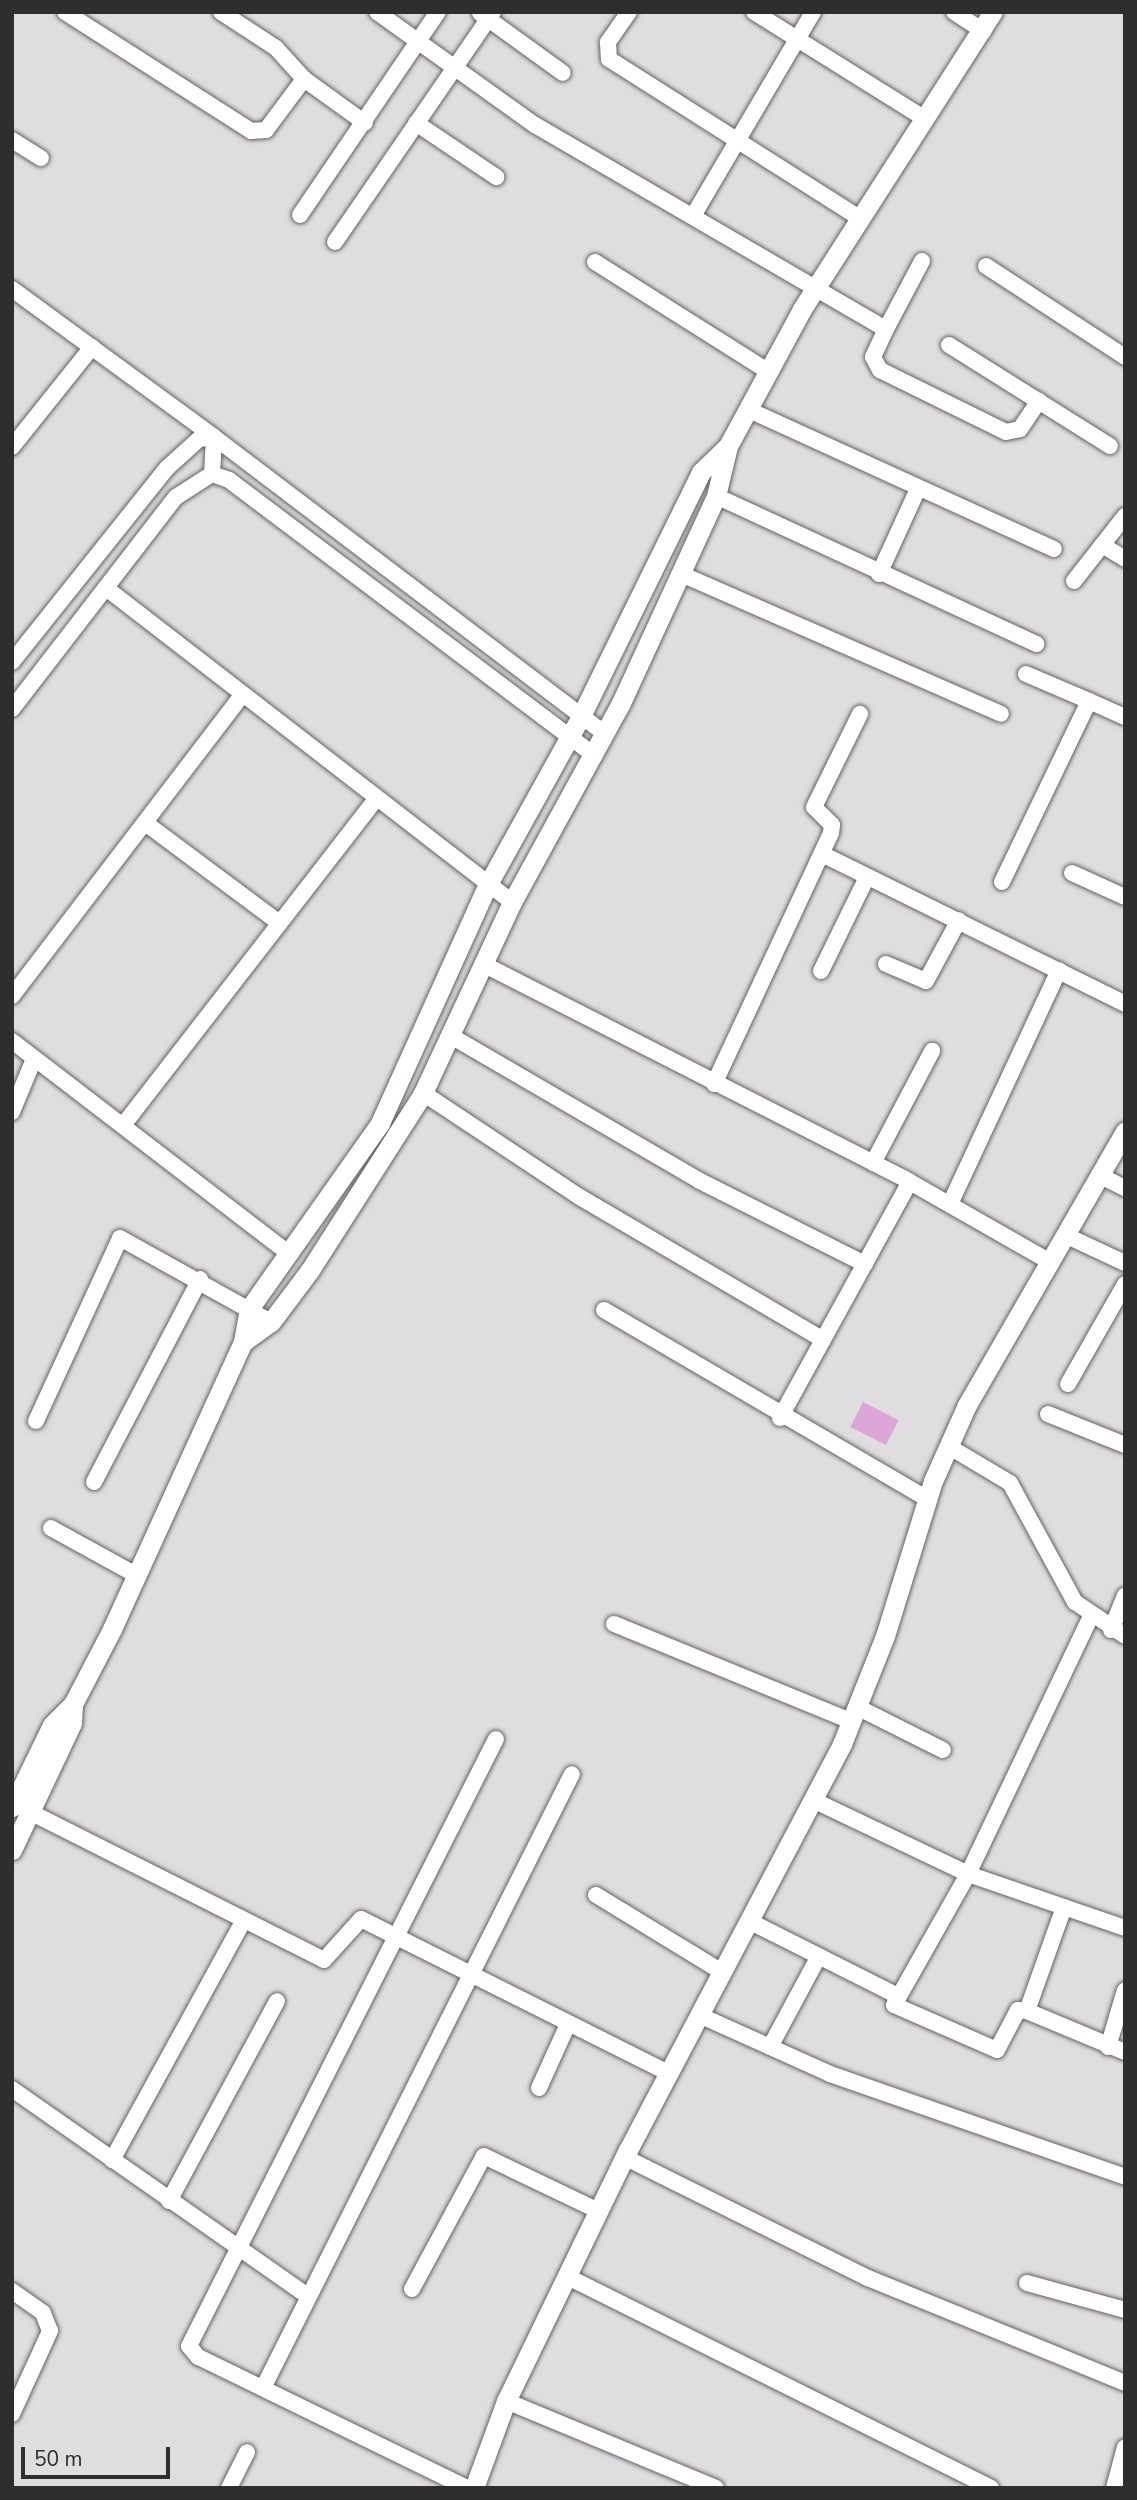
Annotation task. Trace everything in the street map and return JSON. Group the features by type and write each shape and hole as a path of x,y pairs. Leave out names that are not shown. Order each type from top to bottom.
{"street":[{"path":"65,12 251,131 266,130 304,79"},
{"path":"221,12 276,48 304,79 365,123"},
{"path":"377,12 535,125 886,330"},
{"path":"300,215 438,12"},
{"path":"629,12 608,43 609,59 739,137 861,219"},
{"path":"754,12 925,120"},
{"path":"692,216 813,12"},
{"path":"954,12 983,31"},
{"path":"243,1342 271,1322 379,1167 423,1093 512,902 605,734 681,574 716,496 729,446 815,290 993,12"},
{"path":"335,242 487,14 563,73"},
{"path":"416,123 496,177"},
{"path":"13,140 41,158"},
{"path":"922,261 873,357 875,366 1006,432 1020,429 1039,401"},
{"path":"594,262 769,372"},
{"path":"986,266 1125,356"},
{"path":"12,289 214,437 605,734"},
{"path":"949,345 1110,446"},
{"path":"12,447 92,347"},
{"path":"749,411 1054,549"},
{"path":"212,474 214,437"},
{"path":"12,662 167,468 199,439 214,437"},
{"path":"12,1850 21,1809 72,1723 73,1704 243,1342 249,1309 360,1155 406,1073 488,884 581,716 701,472 729,446"},
{"path":"12,709 176,497 212,474"},
{"path":"212,474 594,755"},
{"path":"879,574 918,489"},
{"path":"716,496 1036,645"},
{"path":"1074,581 1125,516"},
{"path":"1102,545 1125,559"},
{"path":"681,574 1001,714"},
{"path":"106,588 375,800 512,902"},
{"path":"1026,674 1125,717"},
{"path":"12,996 148,825 242,695"},
{"path":"1002,882 1089,701"},
{"path":"714,1084 822,854 832,825 814,807 860,715"},
{"path":"124,1124 277,921 375,800"},
{"path":"148,825 277,921"},
{"path":"822,854 959,919 1125,1004"},
{"path":"1072,873 1125,897"},
{"path":"821,971 867,877"},
{"path":"886,964 926,981 959,919"},
{"path":"483,964 910,1182 1050,1262"},
{"path":"950,1204 1059,971"},
{"path":"451,1036 698,1180 865,1264"},
{"path":"12,1041 124,1124 290,1254"},
{"path":"873,1163 932,1051"},
{"path":"12,1112 34,1059"},
{"path":"423,1093 578,1196 823,1340"},
{"path":"474,2488 506,2401 566,2276 668,2073 813,1800 854,1714 927,1499 948,1446 1125,1131"},
{"path":"360,1155 379,1167"},
{"path":"1099,1175 1125,1188"},
{"path":"780,1418 910,1182"},
{"path":"331,1196 350,1210"},
{"path":"1065,1235 1125,1263"},
{"path":"36,1420 120,1238 200,1279 271,1322"},
{"path":"94,1482 200,1279"},
{"path":"1068,1384 1125,1284"},
{"path":"604,1310 755,1393 780,1418 927,1499"},
{"path":"1048,1414 1125,1445"},
{"path":"948,1446 1010,1483 1065,1586 1091,1616 1118,1633 1125,1596"},
{"path":"51,1528 135,1575"},
{"path":"1091,1616 968,1874 898,1996 896,2009 997,2050 1018,2010 1027,2011 1125,2052"},
{"path":"614,1624 943,1750"},
{"path":"21,1809 17,1785 57,1717 73,1704"},
{"path":"467,2488 263,2388 189,2347 241,2250 496,1739"},
{"path":"263,2388 473,1978 572,1774"},
{"path":"813,1800 968,1874 1125,1928"},
{"path":"21,1809 324,1960 355,1919 668,2073"},
{"path":"596,1895 722,1972"},
{"path":"1027,2011 1064,1907"},
{"path":"111,2160 244,1920"},
{"path":"749,1921 898,1996"},
{"path":"770,2047 819,1956"},
{"path":"1108,2047 1125,1990"},
{"path":"169,2201 277,2001"},
{"path":"699,2015 913,2106 1125,2177"},
{"path":"539,2088 568,2024"},
{"path":"12,2089 308,2296"},
{"path":"412,2289 484,2156 598,2211"},
{"path":"624,2158 869,2278 1125,2383"},
{"path":"566,2276 991,2488"},
{"path":"1027,2283 1125,2310"},
{"path":"12,2291 43,2313 50,2331 12,2414"},
{"path":"506,2401 716,2488"},
{"path":"1114,2488 1125,2447"},
{"path":"229,2488 247,2452"}],"building":[{"path":"863,1402 899,1420 886,1445 850,1427"}]}
